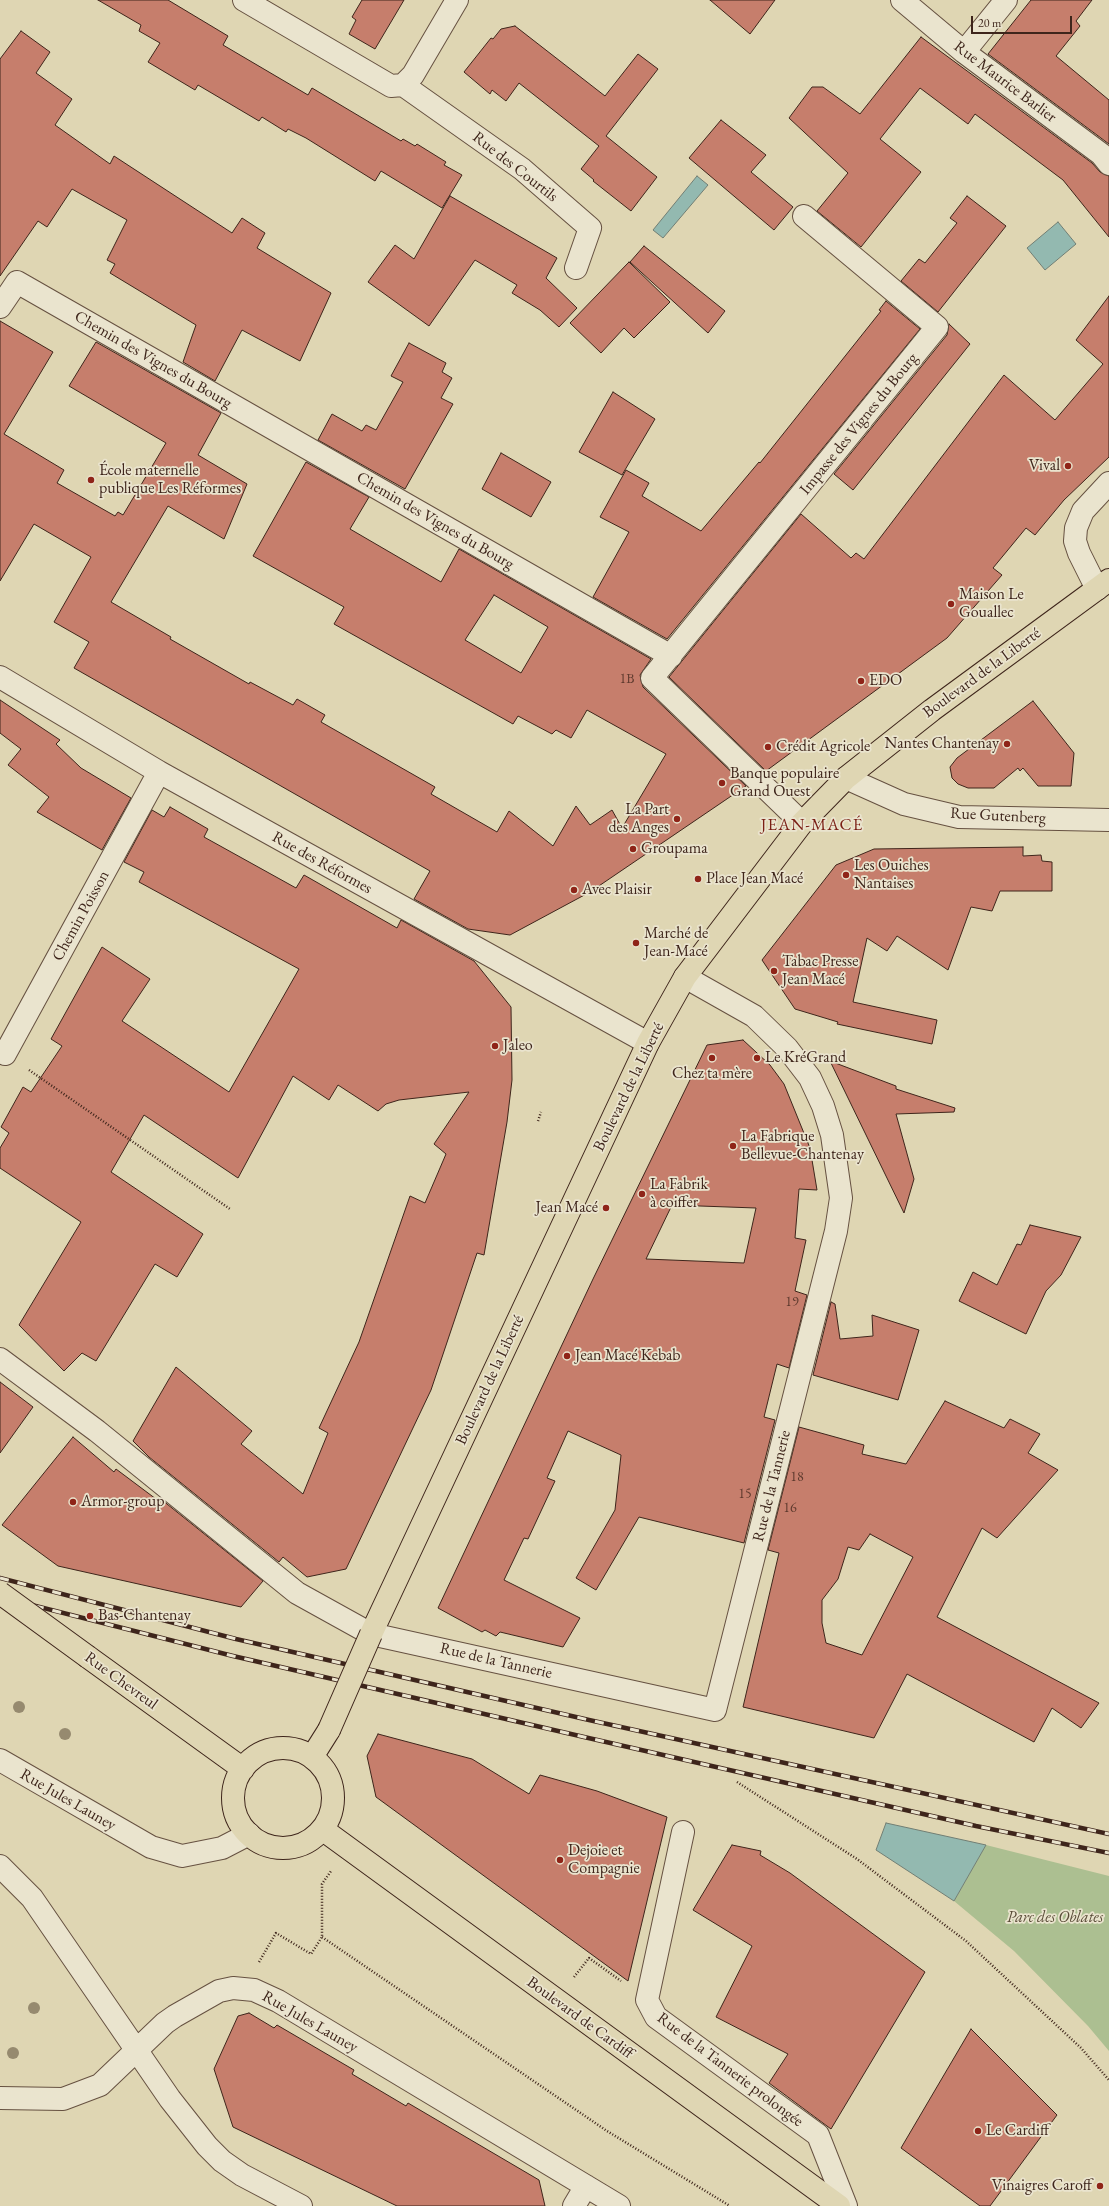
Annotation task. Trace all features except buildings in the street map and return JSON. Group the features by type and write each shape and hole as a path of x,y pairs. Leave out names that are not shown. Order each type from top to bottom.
{"main road":[{"name":"Boulevard de la Liberté","path":"312,1757 329,1730 371,1634 648,1043 685,977 802,823 846,778 894,739 1103,585"},
{"name":"Rue Chevreul","path":"0,1592 243,1769"},
{"path":"272,1750 296,1750 312,1757 327,1774 333,1797 330,1814 322,1829 306,1842 287,1847 266,1844 249,1834 240,1822 235,1807 235,1787 243,1769 256,1757 272,1750"},
{"name":"Boulevard de Cardiff","path":"322,1829 562,2006 839,2206"}],"street":[{"name":"Rue des Courtils","path":"244,0 377,79 391,86 403,85 522,169 590,228 576,268"},
{"path":"403,85 413,75 457,0"},
{"name":"Rue Maurice Barlier","path":"902,0 964,52 1101,154 1109,164"},
{"path":"964,52 1006,0"},
{"name":"Impasse des Vignes du Bourg","path":"671,656 938,327 804,216"},
{"name":"Chemin des Vignes du Bourg","path":"0,307 17,282 671,656"},
{"path":"1103,585 1079,553 1075,541 1076,528 1083,511 1109,483"},
{"path":"671,656 652,678 802,823"},
{"name":"Rue des Réformes","path":"0,677 159,772 648,1043"},
{"name":"Chemin Poisson","path":"2,1052 159,772"},
{"name":"Rue Gutenberg","path":"846,778 904,804 959,817 1109,820"},
{"name":"Rue de la Tannerie","path":"371,1634 715,1710 836,1231 841,1198 832,1135 824,1106 810,1078 787,1048 754,1016 685,977"},
{"path":"0,1359 97,1431 297,1593 371,1634"},
{"name":"Rue Jules Launey","path":"0,1760 152,1847 182,1856 222,1848 249,1834"},
{"name":"Rue de la Tannerie prolongée","path":"683,1832 647,2000 656,2017 818,2135 846,2206"},
{"path":"0,1866 32,1898 138,2049 170,2099 207,2146 222,2161 242,2175 301,2206"},
{"name":"Rue Jules Launey","path":"0,2098 62,2099 100,2085 165,2023 200,2001 219,1991 234,1988 254,1990 278,2001 619,2206"},
{"path":"574,2206 586,2186"}],"path":[{"path":"2,1052 230,1209"},
{"path":"538,1121 541,1112"},
{"path":"737,1782 856,1859 966,1941 1081,2048 1109,2080"},
{"path":"243,1989 276,1933 311,1954 322,1937 322,1884 347,1847"},
{"path":"322,1937 607,2131 730,2206"},
{"path":"598,1964 627,1985"}],"green space":[{"name":"Parc des Oblates","path":"986,1845 1109,1876 1109,2051 1088,2026 1014,1951 954,1901"}],"water":[{"path":"697,176 708,185 663,238 653,230"},
{"path":"1058,222 1076,244 1045,270 1027,248"},
{"path":"886,1823 986,1845 954,1901 876,1850"}],"railway":[{"path":"0,1578 236,1639 589,1720 1109,1834"},
{"path":"0,1597 233,1656 976,1826 1109,1853"}],"place":[{"name":"Vival","path":"1068,466"},
{"name":"École maternelle publique Les Réformes","path":"91,480"},
{"name":"Maison Le Gouallec","path":"951,604"},
{"name":"EDO","path":"861,681"},
{"name":"Nantes Chantenay","path":"1007,744"},
{"name":"Crédit Agricole","path":"768,747"},
{"name":"Banque populaire Grand Ouest","path":"722,783"},
{"name":"La Part des Anges","path":"677,819"},
{"name":"Groupama","path":"633,849"},
{"name":"Les Ouiches Nantaises","path":"846,875"},
{"name":"Place Jean Macé","path":"698,879"},
{"name":"Avec Plaisir","path":"574,890"},
{"name":"Marché de Jean-Macé","path":"636,943"},
{"name":"Tabac Presse Jean Macé","path":"774,971"},
{"name":"Jaleo","path":"495,1046"},
{"name":"Chez ta mère","path":"712,1058"},
{"name":"Le KréGrand","path":"757,1058"},
{"name":"La Fabrique Bellevue-Chantenay","path":"733,1146"},
{"name":"La Fabrik à coiffer","path":"642,1194"},
{"name":"Jean Macé","path":"606,1208"},
{"name":"Jean Macé Kebab","path":"567,1356"},
{"name":"Armor-group","path":"73,1502"},
{"name":"Bas-Chantenay","path":"90,1616"},
{"name":"Dejoie et Compagnie","path":"560,1860"},
{"name":"Le Cardiff","path":"978,2131"},
{"name":"Vinaigres Caroff","path":"1100,2186"}],"district":[{"name":"JEAN-MACÉ","path":"812,825"}]}
